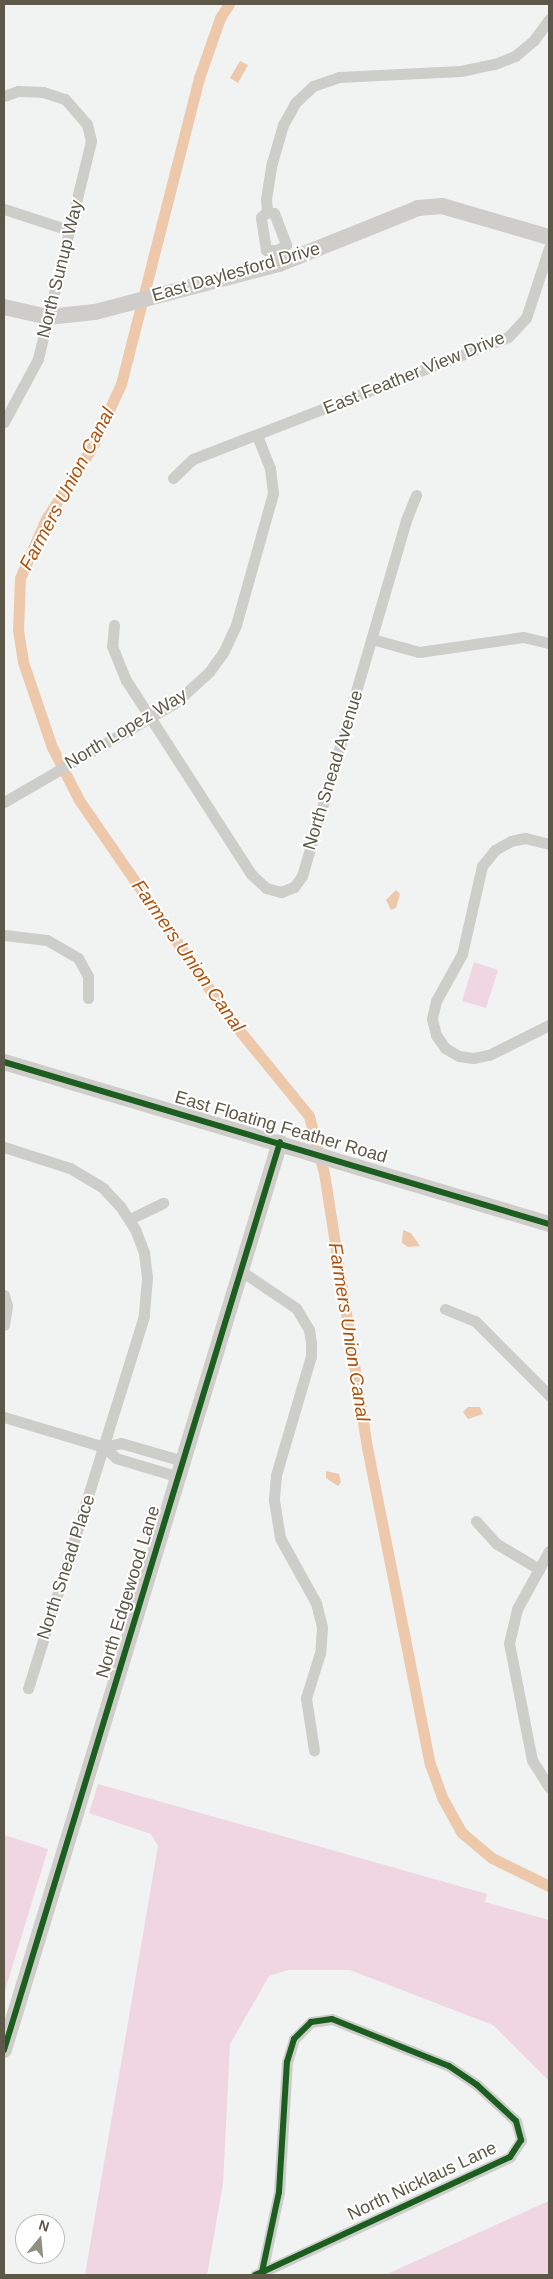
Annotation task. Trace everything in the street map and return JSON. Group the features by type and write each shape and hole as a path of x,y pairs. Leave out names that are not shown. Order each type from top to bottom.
{"street":[{"path":"267,212 266,199 272,163 283,125 296,102 313,86 338,77 461,71 496,64 515,56 534,40 549,19"},
{"name":"North Sunup Way","path":"4,96 18,91 43,92 65,99 79,112 87,124 90,141 38,359 7,407 4,422"},
{"name":"East Daylesford Drive","path":"4,307 48,316 72,316 150,298 278,257 418,208 442,206 549,237"},
{"path":"4,209 69,230"},
{"path":"267,212 274,213 286,245 278,257 266,250 261,217 267,212"},
{"name":"East Feather View Drive","path":"173,478 193,459 257,436 508,337 526,318 549,248"},
{"name":"North Lopez Way","path":"4,802 69,762 175,703 209,672 236,625 273,493 270,468 257,436"},
{"path":"416,495 372,639 419,652 523,637 549,643"},
{"path":"114,624 112,646 120,667 149,718"},
{"name":"North Snead Avenue","path":"149,718 250,874 266,888 281,892 294,887 302,876 372,639"},
{"path":"549,844 525,838 511,841 494,850 482,866 462,954 436,1001 432,1019 436,1035 445,1048 459,1056 473,1058 489,1055 549,1025"},
{"path":"4,935 48,940 78,958 88,976 88,998"},
{"name":"East Floating Feather Road","path":"4,1062 336,1159 549,1224"},
{"name":"North Edgewood Lane","path":"4,2050 241,1272 285,1144"},
{"path":"4,1148 81,1173 112,1197 130,1219 146,1266 146,1303 104,1447"},
{"path":"130,1219 163,1203"},
{"path":"241,1272 296,1308 309,1330 311,1343 311,1356 279,1462 274,1500 277,1525 285,1550 316,1602 322,1627 320,1653 306,1698 314,1750"},
{"path":"4,1295 7,1306 4,1325"},
{"path":"446,1309 475,1321 547,1387"},
{"path":"4,1417 104,1447 116,1458 179,1477"},
{"path":"104,1447 121,1443 183,1462"},
{"name":"North Snead Place","path":"28,1688 104,1447"},
{"path":"476,1521 497,1544 539,1569"},
{"path":"549,1551 517,1609 509,1643 532,1760 549,1788"},
{"name":"North Nicklaus Lane","path":"332,2019 449,2066 477,2084 516,2121 521,2140 510,2157 259,2274 281,2179 287,2062 294,2040 311,2022 332,2019"}],"shaded area":[{"path":"240,61 248,65 238,83 230,78"},
{"path":"396,890 400,894 396,908 391,910 386,900"},
{"path":"474,962 498,970 486,1008 462,1001"},
{"path":"403,1230 411,1233 420,1246 408,1247 402,1243"},
{"path":"468,1407 480,1407 483,1414 468,1419 463,1412"},
{"path":"326,1471 339,1474 341,1482 338,1486 326,1478"},
{"path":"98,1784 487,1894 485,1902 549,1920 549,2081 493,2025 350,1970 288,1970 269,1976 230,2044 223,2184 207,2275 85,2275 158,1846 151,1834 89,1813"},
{"path":"4,1835 48,1849 4,1994"},
{"path":"549,2201 549,2275 385,2275"}],"waterway":[{"name":"Farmers Union Canal","path":"229,4 220,18 199,78 121,384 91,449 46,519 20,578 18,630 23,662 52,747 79,800 230,1019 309,1116 324,1173 367,1447 430,1764 443,1799 461,1832 492,1858 549,1886"}],"cycle path":[{"path":"4,1062 549,1224"},
{"path":"4,2050 280,1142"},
{"path":"255,2275 262,2272 279,2192 287,2062 294,2039 311,2022 332,2019 449,2066 477,2085 516,2121 521,2140 510,2157 262,2272"}]}
